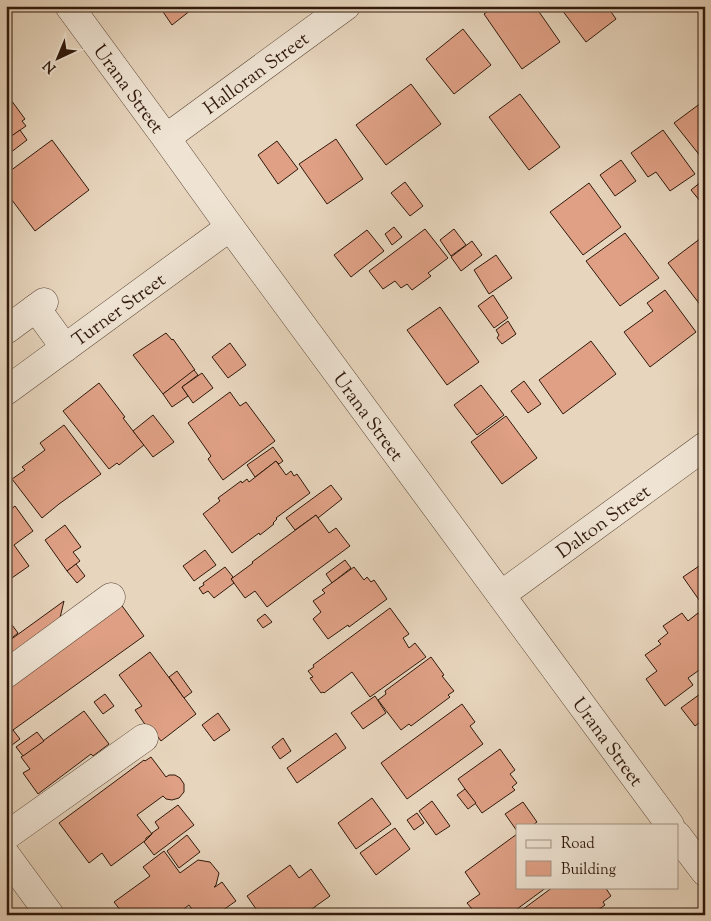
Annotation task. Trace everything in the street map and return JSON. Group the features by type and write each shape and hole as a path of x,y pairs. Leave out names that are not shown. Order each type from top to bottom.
{"street":[{"name":"Urana Street","path":"69,6 669,824"},
{"name":"Halloran Street","path":"166,138 346,6"},
{"name":"Turner Street","path":"6,391 230,227"},
{"path":"6,330 40,305 65,348"},
{"name":"Dalton Street","path":"501,595 705,446"},
{"path":"6,674 111,597"},
{"path":"6,836 144,738"},
{"path":"678,836 705,872"},
{"path":"6,855 50,915"}],"building":[{"path":"159,6 188,6 191,10 172,25"},
{"path":"495,6 535,6 560,42 522,69 484,14"},
{"path":"559,6 607,6 616,19 586,42"},
{"path":"463,29 491,65 454,94 426,59"},
{"path":"411,84 441,124 386,165 356,125"},
{"path":"6,91 25,119 22,121 26,126 6,140"},
{"path":"520,94 560,147 529,170 489,117"},
{"path":"705,100 705,162 674,123"},
{"path":"20,130 27,140 6,156 6,140"},
{"path":"663,130 695,174 670,191 656,172 648,177 631,153"},
{"path":"336,139 363,179 327,204 299,164"},
{"path":"52,140 89,190 35,231 6,192 6,174"},
{"path":"277,141 298,169 278,184 258,155"},
{"path":"621,160 636,181 615,196 600,175"},
{"path":"702,181 705,184 705,207 691,190"},
{"path":"405,182 423,206 410,216 391,193"},
{"path":"589,183 621,227 583,255 550,212"},
{"path":"394,227 402,237 392,245 385,234"},
{"path":"425,229 448,258 428,273 431,276 412,290 407,284 401,288 395,281 383,289 369,271"},
{"path":"454,229 466,245 451,256 440,240"},
{"path":"367,230 384,251 351,277 334,255"},
{"path":"625,233 659,278 620,306 586,261"},
{"path":"705,235 705,311 668,263"},
{"path":"472,241 482,255 461,271 451,257"},
{"path":"496,255 512,278 489,294 474,270"},
{"path":"665,290 696,332 650,367 624,332 653,311 647,303"},
{"path":"493,295 508,318 494,328 478,306"},
{"path":"440,307 479,362 447,385 407,330"},
{"path":"508,321 516,334 502,344 497,338 499,335 496,330"},
{"path":"166,333 173,339 195,370 163,394 133,355"},
{"path":"591,341 616,374 563,414 539,380"},
{"path":"230,343 246,365 228,378 212,357"},
{"path":"194,370 198,375 182,387 188,396 172,407 163,394"},
{"path":"202,373 213,388 193,403 182,387"},
{"path":"524,381 541,404 528,413 511,391"},
{"path":"99,383 144,445 119,465 117,463 109,469 63,411"},
{"path":"481,385 504,415 477,435 454,405"},
{"path":"230,392 240,406 246,402 275,441 223,480 208,459 211,456 188,423"},
{"path":"153,415 174,442 153,457 133,431"},
{"path":"506,416 537,458 502,484 471,442"},
{"path":"64,425 101,474 42,518 12,479 25,470 22,467 45,450 40,443"},
{"path":"273,447 283,461 279,464 276,461 255,477 247,465"},
{"path":"276,461 286,475 291,471 294,476 297,474 310,493 276,518 274,524 260,535 259,533 232,553 203,514 220,501 218,498 241,481 242,483 247,479 249,482"},
{"path":"331,485 342,499 318,518 316,515 295,530 286,518"},
{"path":"15,506 33,531 14,545 29,566 6,582 6,513"},
{"path":"316,515 329,533 336,528 350,546 267,607 255,591 245,598 231,579"},
{"path":"65,525 81,547 73,552 80,561 67,571 45,540"},
{"path":"205,550 216,565 194,581 183,566"},
{"path":"345,560 351,568 332,583 326,574"},
{"path":"705,562 705,607 704,607 683,577"},
{"path":"76,564 85,576 77,583 67,571"},
{"path":"225,567 233,577 231,579 234,583 214,598 208,591 203,594 199,588 204,585 203,583"},
{"path":"354,567 364,580 367,577 371,582 374,580 387,599 349,627 348,625 328,639 313,619 321,612 313,601 325,593 322,590"},
{"path":"64,601 58,626 6,664 6,643"},
{"path":"120,603 144,636 6,735 6,685"},
{"path":"390,608 409,634 403,638 409,648 415,643 426,657 370,697 352,672 324,693 321,693 310,678 313,677 308,671 314,667 313,665"},
{"path":"682,613 688,621 698,613 705,623 705,666 688,678 693,685 665,706 646,679 657,671 645,655 661,644 658,641 668,633 663,626"},
{"path":"265,614 272,622 263,628 257,620"},
{"path":"9,621 18,633 7,642 6,623"},
{"path":"150,652 196,714 161,741 151,728 149,730 135,710 142,706 119,675"},
{"path":"431,657 444,675 442,676 454,691 448,695 450,697 411,726 409,724 401,730 378,700 386,694 385,691"},
{"path":"177,671 192,692 184,698 169,677"},
{"path":"105,694 114,706 103,714 94,702"},
{"path":"700,694 705,700 705,718 695,726 681,708"},
{"path":"375,696 386,713 363,729 351,713"},
{"path":"462,704 475,722 470,726 483,744 407,799 381,763"},
{"path":"84,711 109,744 93,756 91,754 38,794 23,773 30,769 21,757"},
{"path":"218,713 230,730 214,741 202,725"},
{"path":"13,730 20,739 12,745 6,736"},
{"path":"37,732 44,741 23,756 16,747"},
{"path":"336,733 346,748 297,783 287,768"},
{"path":"283,738 291,751 280,759 272,747"},
{"path":"500,749 515,770 510,774 517,783 512,787 515,790 482,813 458,779"},
{"path":"151,757 166,777 175,775 180,778 184,784 184,792 179,798 172,800 166,799 163,796 137,815 152,834 146,840 111,866 102,853 89,863 59,823 144,760"},
{"path":"465,789 476,803 468,809 457,795"},
{"path":"372,798 391,824 356,849 338,823"},
{"path":"432,801 450,826 436,835 419,811"},
{"path":"523,802 537,822 534,824 516,824 516,830 505,814"},
{"path":"178,805 194,825 154,855 144,842 159,828 155,822"},
{"path":"417,813 424,823 414,830 407,820"},
{"path":"395,828 410,849 376,875 360,853"},
{"path":"187,835 200,852 179,868 167,851"},
{"path":"516,835 516,888 546,888 509,915 473,915 469,910 472,909 467,903 480,894 465,872"},
{"path":"164,851 180,873 198,860 210,862 219,873 214,887 222,882 236,901 216,915 196,915 189,905 176,915 124,915 114,902 150,876 143,867"},
{"path":"290,865 299,878 311,869 330,896 309,911 312,915 255,915 253,911 256,909 247,896"},
{"path":"552,888 606,888 611,896 603,902 605,905 591,915 520,915 524,912 522,910"}]}
